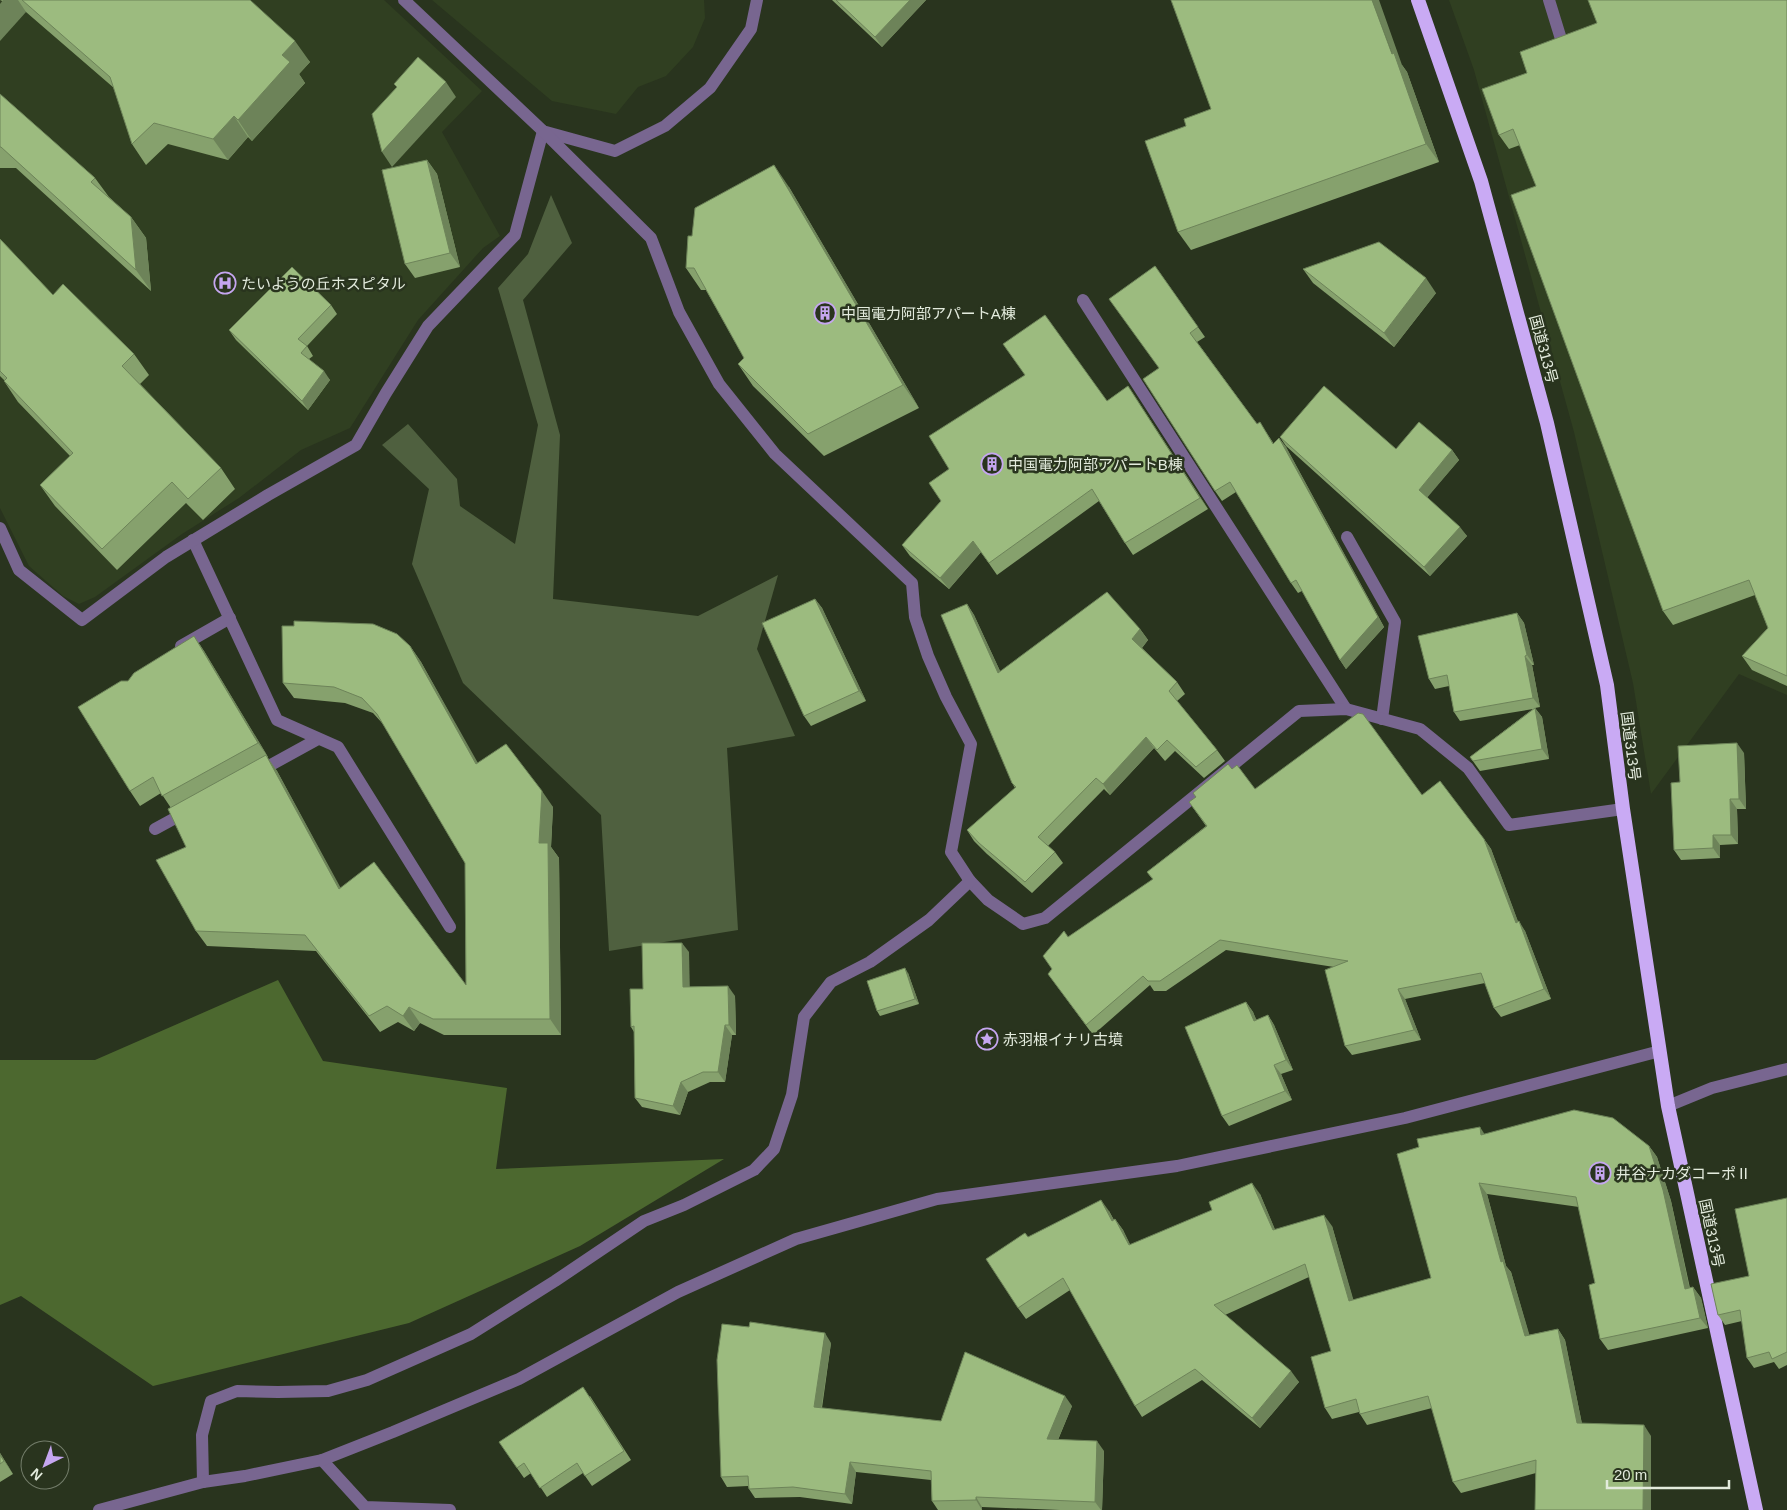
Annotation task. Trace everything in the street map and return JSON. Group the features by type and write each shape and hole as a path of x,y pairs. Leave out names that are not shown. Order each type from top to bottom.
{"highway":[{"name":"国道313号","path":"1418,0 1481,181 1547,423 1607,685 1623,809 1668,1106 1756,1510"}],"street":[{"path":"404,0 651,238 679,312 719,384 775,454 912,583 915,617 928,656 946,697 971,744 950,852 970,881 988,900 1023,924 1046,918 1299,711 1346,709 1420,730 1468,768 1509,825 1623,809"},
{"path":"543,132 614,151 665,126 710,88 751,29 757,0"},
{"path":"1549,0 1560,39"},
{"path":"0,528 19,570 82,620 166,557 356,445 428,326 515,235 543,132"},
{"path":"1083,300 1346,709"},
{"path":"1347,537 1395,622 1382,719"},
{"path":"194,540 278,720 338,748 450,927"},
{"path":"174,650 230,618"},
{"path":"250,777 318,739"},
{"path":"155,829 198,805"},
{"path":"203,1482 202,1435 211,1401 237,1391 328,1391 368,1380 471,1334 555,1281 644,1221 684,1205 754,1170 774,1149 792,1095 804,1017 831,982 870,962 929,920 970,881"},
{"path":"99,1510 203,1482 245,1476 322,1460 519,1379 678,1292 796,1239 937,1199 1177,1166 1405,1118 1660,1052"},
{"path":"1668,1106 1712,1088 1787,1069"},
{"path":"322,1460 365,1506 450,1510"}],"shaded area":[{"name":"たいようの丘ホスピタル","path":"0,0 384,0 482,91 442,132 500,236 483,248 418,320 350,428 301,450 239,498 182,534 95,597 79,604 63,596 29,566 0,508"},
{"path":"432,0 704,0 705,18 693,47 666,76 638,87 616,114 552,101"},
{"path":"1449,0 1787,0 1787,695 1739,674 1651,794 1633,683 1574,432 1474,70"},
{"path":"551,195 572,243 523,300 560,435 553,599 698,616 778,575 757,649 795,736 727,748 738,930 609,951 601,815 463,683 412,564 429,489 382,445 408,424 457,479 460,506 515,544 538,425 498,288 528,254"}],"green space":[{"path":"278,980 323,1061 507,1088 496,1169 724,1159 580,1246 409,1323 153,1386 21,1296 0,1305 0,1060 95,1060"}],"building":[{"path":"22,0 250,0 295,41 282,55 290,62 238,120 234,116 213,139 154,123 132,144 110,77"},
{"path":"836,0 910,0 875,37"},
{"path":"1171,0 1372,0 1392,54 1394,53 1426,144 1178,232 1145,141 1186,126 1184,119 1211,109"},
{"path":"1588,0 1787,0 1787,676 1742,656 1768,628 1749,580 1663,611 1511,195 1536,186 1513,129 1499,135 1482,89 1527,73 1520,52 1597,23"},
{"path":"418,57 446,82 382,152 372,114 397,87 394,84"},
{"path":"0,94 95,178 91,182 131,217 136,270 0,147"},
{"path":"427,160 450,253 405,264 382,170"},
{"path":"774,165 903,385 808,434 738,364 744,358 694,268 686,268 688,236 692,236 695,208"},
{"path":"0,239 53,295 63,284 134,354 122,366 221,468 188,499 172,482 102,549 40,485 73,453 4,381 7,378 0,371"},
{"path":"1379,242 1426,278 1384,333 1303,269"},
{"path":"1155,266 1198,327 1190,333 1257,424 1260,422 1273,444 1279,438 1378,617 1340,660 1296,580 1291,583 1230,482 1215,491 1143,379 1159,368 1109,299"},
{"path":"292,267 331,305 298,339 307,346 301,353 324,371 302,401 229,330"},
{"path":"1045,315 1107,401 1128,386 1200,498 1125,543 1092,489 989,563 973,541 940,578 902,545 941,501 929,483 949,469 929,436 1025,375 1003,344"},
{"path":"1324,386 1396,449 1419,422 1452,450 1419,490 1460,527 1424,567 1280,437"},
{"path":"1107,592 1140,629 1132,639 1177,682 1169,691 1217,750 1196,767 1167,740 1157,750 1146,737 1103,784 1096,778 1038,837 1055,852 1025,882 979,843 967,830 1016,787 1012,783 941,615 967,604 998,673"},
{"path":"815,599 859,691 804,716 762,623"},
{"path":"1517,613 1527,655 1525,656 1533,698 1454,712 1447,675 1429,679 1418,636"},
{"path":"294,621 373,624 397,634 410,646 476,764 506,744 542,791 539,843 548,843 550,1019 433,1019 409,1007 403,1016 387,1006 369,1016 305,935 196,931 156,860 186,847 168,809 266,755 339,889 374,862 466,985 465,863 377,714 362,698 334,687 283,683 282,626 294,626"},
{"path":"194,636 258,743 162,796 153,777 130,791 78,707 121,681 128,681 134,673"},
{"path":"1535,708 1542,749 1473,761 1470,757"},
{"path":"1358,713 1363,714 1422,795 1440,781 1484,839 1516,923 1519,921 1544,989 1494,1008 1481,973 1398,989 1414,1030 1345,1046 1325,970 1348,961 1220,940 1160,981 1148,981 1143,976 1086,1025 1048,974 1052,969 1043,956 1064,931 1068,937 1153,879 1147,872 1207,826 1189,802 1196,797 1193,793 1228,764 1232,769 1237,765 1255,789"},
{"path":"1737,743 1739,799 1730,799 1731,835 1713,835 1713,848 1674,850 1671,783 1680,782 1678,746"},
{"path":"642,943 682,943 683,987 728,986 729,1025 725,1025 718,1072 703,1072 681,1082 673,1106 635,1098 634,1026 631,1027 630,989 643,989"},
{"path":"905,968 915,999 877,1011 867,981"},
{"path":"1246,1002 1254,1021 1268,1015 1286,1060 1274,1065 1285,1091 1222,1116 1185,1027"},
{"path":"1574,1110 1613,1118 1649,1146 1663,1190 1685,1289 1693,1287 1700,1318 1600,1339 1589,1285 1595,1283 1576,1197 1479,1183 1501,1262 1503,1261 1525,1336 1558,1329 1577,1423 1644,1425 1643,1510 1535,1510 1536,1460 1453,1482 1428,1396 1360,1414 1356,1399 1325,1408 1311,1357 1331,1351 1305,1264 1214,1305 1291,1371 1252,1418 1195,1369 1135,1406 1063,1278 1018,1308 986,1259 1025,1233 1028,1237 1101,1200 1112,1221 1115,1219 1129,1245 1212,1210 1209,1202 1252,1183 1273,1230 1324,1215 1349,1301 1431,1278 1397,1154 1419,1147 1417,1139 1480,1127 1481,1135"},
{"path":"1787,1198 1787,1352 1772,1359 1769,1352 1747,1358 1740,1310 1718,1315 1711,1284 1749,1276 1735,1209"},
{"path":"750,1322 825,1333 814,1407 941,1421 965,1352 1065,1396 1047,1439 1097,1441 1095,1502 976,1497 976,1500 932,1501 931,1471 850,1462 845,1494 793,1487 749,1489 748,1476 721,1477 717,1360 722,1324 749,1327"},
{"path":"583,1387 624,1451 585,1476 577,1463 540,1488 524,1463 517,1468 499,1442"},
{"path":"0,1455 4,1461 0,1464"}],"place":[{"name":"たいようの丘ホスピタル","path":"225,283"},
{"name":"中国電力阿部アパートA棟","path":"825,313"},
{"name":"中国電力阿部アパートB棟","path":"992,464"},
{"name":"赤羽根イナリ古墳","path":"987,1039"},
{"name":"井谷ナカダコーポⅡ","path":"1600,1173"}]}
